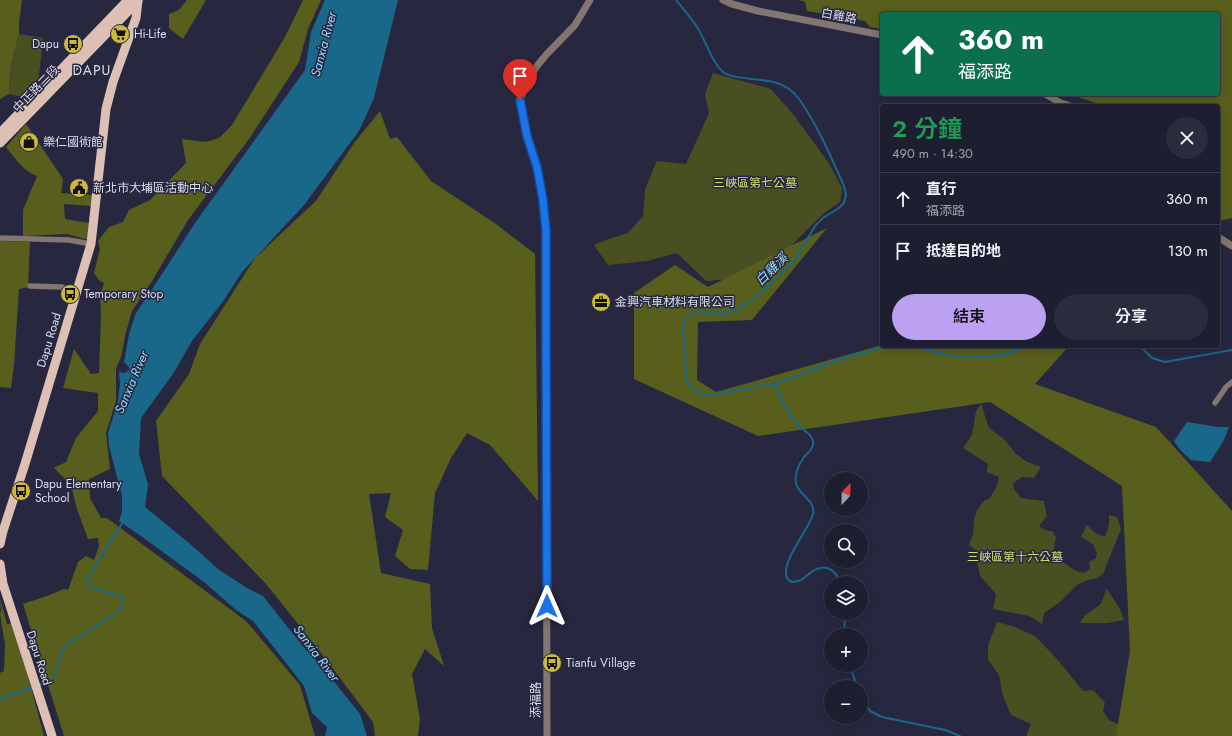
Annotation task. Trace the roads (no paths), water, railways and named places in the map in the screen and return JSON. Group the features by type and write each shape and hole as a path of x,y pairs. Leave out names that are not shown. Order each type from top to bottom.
{"main road":[{"name":"中正路二段","path":"0,133 128,0"},
{"name":"中正路二段","path":"0,143 139,0"},
{"name":"Dapu Road","path":"0,544 26,464 91,244 106,109 113,82 136,18 139,0"},
{"name":"Dapu Road","path":"0,564 3,584 52,736"}],"street":[{"name":"添福路","path":"547,736 546,231 543,200 537,167 527,136 520,100 526,84 537,66 575,25 590,0"},
{"name":"白雞路","path":"723,0 758,11 880,35"},
{"path":"1049,96 1065,104"},
{"path":"0,238 69,240 91,244"},
{"path":"1220,238 1232,246"},
{"path":"30,286 62,287 76,293"},
{"path":"1215,403 1226,387 1232,382"}],"water":[{"name":"Sanxia River","path":"325,0 398,0 374,98 359,131 304,205 242,272 224,300 192,341 173,374 141,418 139,454 148,484 145,507 218,569 247,588 263,596 360,714 367,736 325,736 327,727 312,713 304,686 253,621 236,610 204,582 119,521 122,512 122,496 109,446 108,433 118,402 120,384 119,372 125,373 129,370 129,367 124,362 129,334 136,313 195,223 305,70 311,32"},
{"path":"1187,422 1218,427 1229,427 1223,442 1210,462 1191,460 1181,451 1174,441"}],"waterway":[{"name":"白雞溪","path":"676,0 695,23 715,63 723,72 728,75 741,78 771,81 783,85 797,96 812,119 823,141 844,186 846,195 844,203 823,218 815,226 795,260 753,299 737,310 721,314 701,311 692,313 685,320 683,331 687,381 693,389 704,395 717,394 775,384 841,359 881,348"},
{"name":"白雞溪","path":"919,348 962,357 1001,355 1024,348"},
{"name":"白雞溪","path":"1142,348 1152,358 1165,362 1232,350"},
{"path":"775,384 790,415 812,438 813,441 812,449 804,457 796,473 797,487 812,505 813,514 791,555 786,571 787,578 792,582 798,581 815,570 821,568 832,570 837,576"},
{"path":"39,685 52,681 64,646 119,611 123,600 119,596 90,587 87,582 90,574 123,522"},
{"path":"844,628 845,620"},
{"path":"852,672 855,680"},
{"path":"0,699 33,687"},
{"path":"868,708 870,711 882,717 945,730 960,736"}],"place":[{"name":"Hi-Life","path":"120,34"},
{"name":"Dapu","path":"73,44"},
{"name":"樂仁國術館","path":"29,142"},
{"name":"新北市大埔區活動中心","path":"79,188"},
{"name":"Temporary Stop","path":"70,294"},
{"name":"金興汽車材料有限公司","path":"601,302"},
{"name":"Dapu Elementary School","path":"21,491"},
{"name":"Tianfu Village","path":"552,663"}],"district":[{"name":"DAPU","path":"92,70"}],"park label":[{"name":"三峽區第七公墓","path":"755,183"},
{"name":"三峽區第十六公墓","path":"1015,557"}]}
